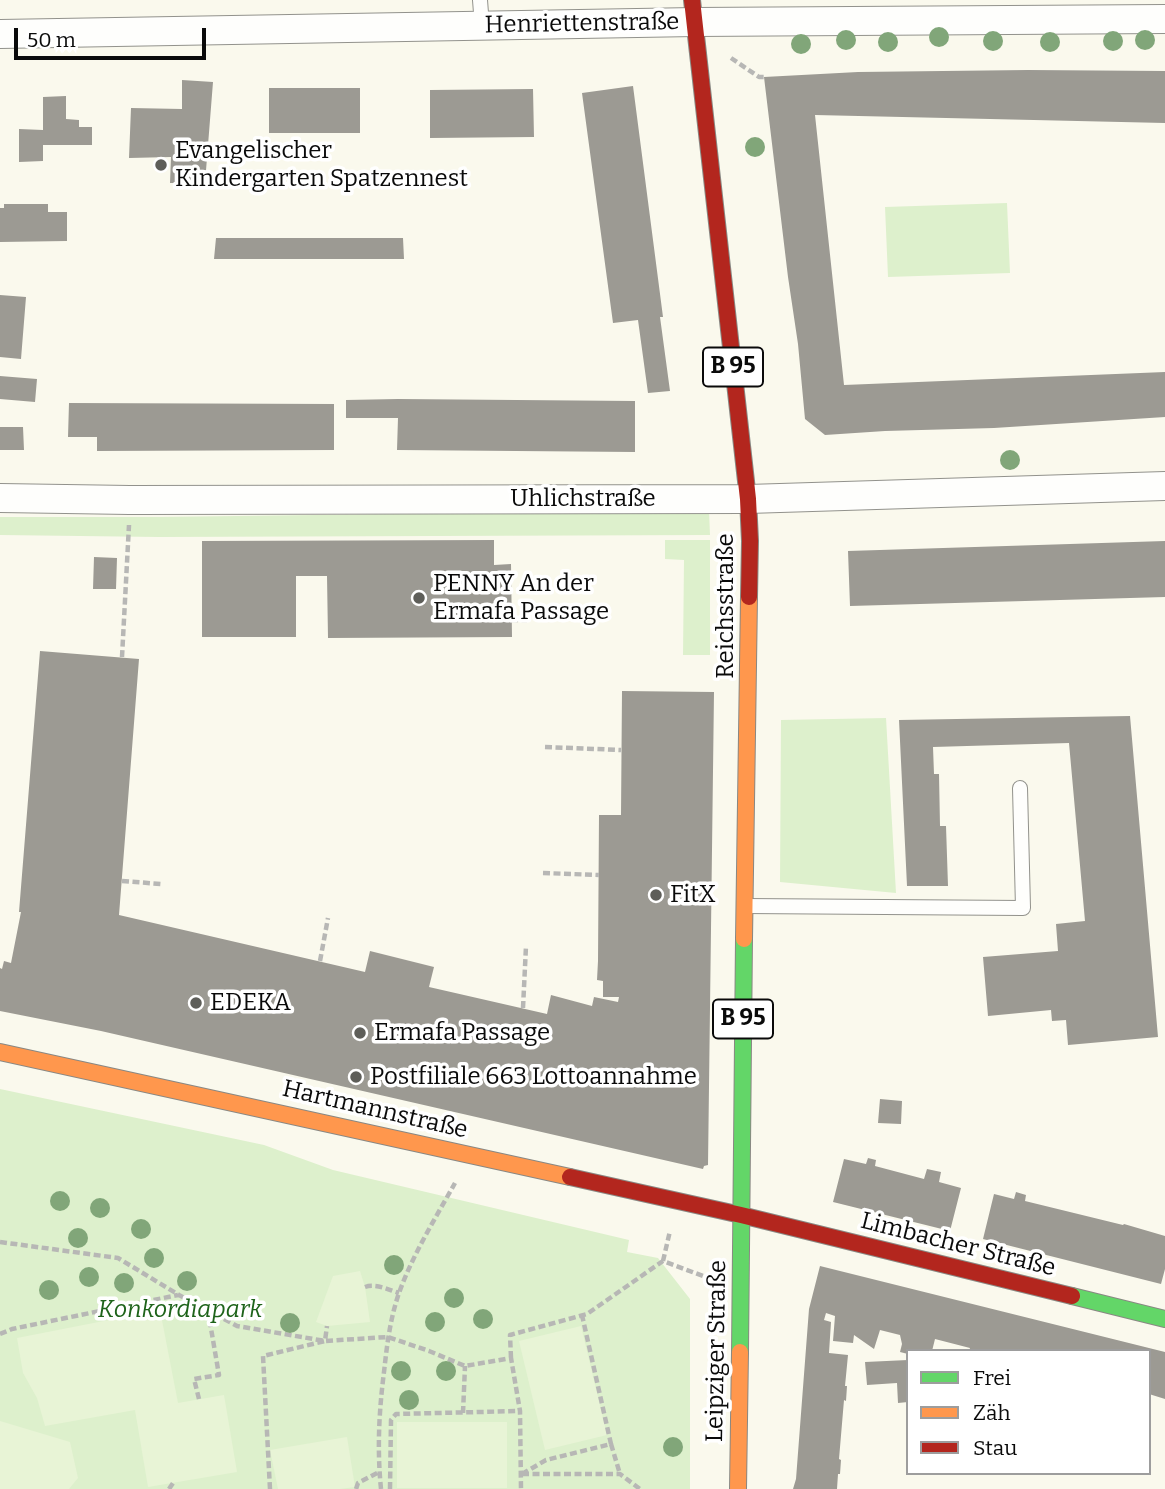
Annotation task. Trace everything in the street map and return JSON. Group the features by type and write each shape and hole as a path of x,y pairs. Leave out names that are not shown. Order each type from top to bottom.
{"main road":[{"name":"Reichsstraße","path":"693,11 748,499 750,541 741,1215"},
{"name":"Hartmannstraße","path":"0,1052 265,1108 741,1215"},
{"name":"Leipziger Straße","path":"738,1489 741,1215"},
{"name":"Limbacher Straße","path":"741,1215 1165,1319"}],"street":[{"name":"Henriettenstraße","path":"0,34 481,13 693,11 1165,19"},
{"name":"Uhlichstraße","path":"0,498 748,499 1165,486"}],"lane":[{"path":"744,905 1023,908 1020,788"}],"path":[{"path":"725,53 759,77 764,77"},
{"path":"122,657 130,500"},
{"path":"511,620 527,620"},
{"path":"545,747 621,750"},
{"path":"543,873 599,875"},
{"path":"122,881 161,884"},
{"path":"320,961 328,918"},
{"path":"523,1008 526,946"},
{"path":"381,1489 378,1417 388,1337 399,1293 419,1248 470,1155"},
{"path":"0,1242 118,1258 237,1326 325,1341"},
{"path":"521,1489 520,1411 510,1335 587,1314 663,1261 741,1290"},
{"path":"365,1287 377,1286 399,1293"},
{"path":"0,1334 12,1329 179,1295"},
{"path":"200,1399 194,1379 219,1375 208,1311"},
{"path":"582,1315 620,1474 640,1489"},
{"path":"325,1341 327,1326"},
{"path":"270,1489 263,1356 325,1341 388,1337 465,1366 512,1358"},
{"path":"463,1413 465,1366"},
{"path":"390,1489 391,1420 396,1414 520,1411"},
{"path":"521,1474 546,1460 611,1444"},
{"path":"356,1489 358,1483 379,1472"},
{"path":"521,1474 620,1474"},
{"path":"169,1489 173,1483"}],"green space":[{"path":"1007,203 1010,273 888,277 885,207"},
{"path":"709,510 710,535 0,535 0,517"},
{"path":"665,540 710,540 710,655 683,655 684,560 665,559"},
{"path":"886,718 896,893 780,882 781,720"},
{"name":"Konkordiapark","path":"0,1089 264,1145 333,1170 629,1240 627,1252 658,1258 690,1299 690,1489 0,1489"},
{"path":"360,1271 370,1322 327,1326 316,1322 333,1276"},
{"path":"160,1310 178,1403 224,1395 237,1472 148,1487 135,1410 45,1426 37,1398 23,1373 17,1338"},
{"path":"581,1326 607,1435 545,1450 519,1341"},
{"path":"0,1421 70,1442 78,1478 69,1489 0,1489"},
{"path":"397,1422 507,1422 507,1488 397,1488"},
{"path":"347,1437 355,1487 278,1489 270,1450"}],"building":[{"path":"1165,71 1165,123 815,115 844,385 1165,372 1165,417 825,435 805,419 764,77 858,72"},
{"path":"182,80 213,82 205,183 170,183 171,157 129,158 131,108 182,109"},
{"path":"633,86 670,391 648,393 638,320 613,323 582,93"},
{"path":"269,88 360,88 360,133 269,133"},
{"path":"533,89 534,137 430,138 430,90"},
{"path":"66,96 66,119 79,120 79,127 92,127 92,145 43,145 43,161 19,162 19,129 43,130 43,97"},
{"path":"4,204 48,204 48,212 67,212 67,241 0,242 0,208 4,208"},
{"path":"216,238 403,238 404,259 214,259"},
{"path":"0,295 26,297 21,359 0,357"},
{"path":"0,376 37,379 35,402 0,399"},
{"path":"346,400 635,401 635,452 397,450 398,418 346,418"},
{"path":"69,403 334,404 334,450 97,451 97,437 68,437"},
{"path":"0,427 23,427 24,450 0,450"},
{"name":"PENNY An der Ermafa Passage","path":"494,540 494,565 511,564 512,637 328,638 327,576 296,576 296,637 202,637 202,541"},
{"path":"1165,541 1165,597 850,606 848,551"},
{"path":"94,557 117,558 116,589 93,589"},
{"path":"40,651 139,659 119,915 365,972 370,951 434,967 429,987 547,1014 551,995 592,1006 594,997 618,1002 619,997 603,997 603,981 597,980 599,815 621,815 622,691 714,692 708,1165 703,1169 101,1031 0,1011 0,968 2,969 4,961 11,963 21,912"},
{"path":"1130,716 1158,1037 1068,1045 1066,1020 1052,1021 1051,1010 988,1016 983,957 1058,951 1056,924 1085,921 1069,743 933,747 934,774 939,774 940,826 946,826 948,886 907,886 899,720"},
{"path":"880,1099 902,1101 901,1124 878,1123"},
{"path":"868,1158 876,1160 875,1166 924,1179 927,1169 941,1172 939,1182 961,1188 950,1231 833,1202 844,1159 866,1164"},
{"path":"1016,1192 1026,1195 1025,1201 1165,1236 1165,1269 1161,1284 983,1239 994,1194 1014,1199"},
{"path":"820,1266 1165,1352 1165,1399 1151,1395 1151,1349 970,1349 935,1339 932,1349 906,1349 906,1354 900,1352 900,1335 880,1330 874,1349 854,1335 853,1343 833,1341 835,1316 826,1313 824,1320 831,1322 829,1353 848,1355 840,1474 837,1489 793,1489 796,1479 809,1309"},
{"path":"906,1360 906,1402 898,1403 897,1383 867,1385 865,1362"}],"traffic: fast":[{"path":"740,1352 744,939"},
{"path":"1072,1296 1165,1319"}],"traffic: slow":[{"path":"744,939 749,597"},
{"path":"0,1052 570,1177"},
{"path":"738,1489 740,1352"}],"traffic: jam":[{"path":"692,0 748,499 749,597"},
{"path":"570,1177 741,1215 1072,1296"}],"place":[{"name":"Evangelischer Kindergarten Spatzennest","path":"161,165"},
{"name":"PENNY An der Ermafa Passage","path":"419,598"},
{"name":"FitX","path":"656,895"},
{"name":"EDEKA","path":"196,1003"},
{"name":"Ermafa Passage","path":"360,1033"},
{"name":"Postfiliale 663 Lottoannahme","path":"356,1077"}]}
